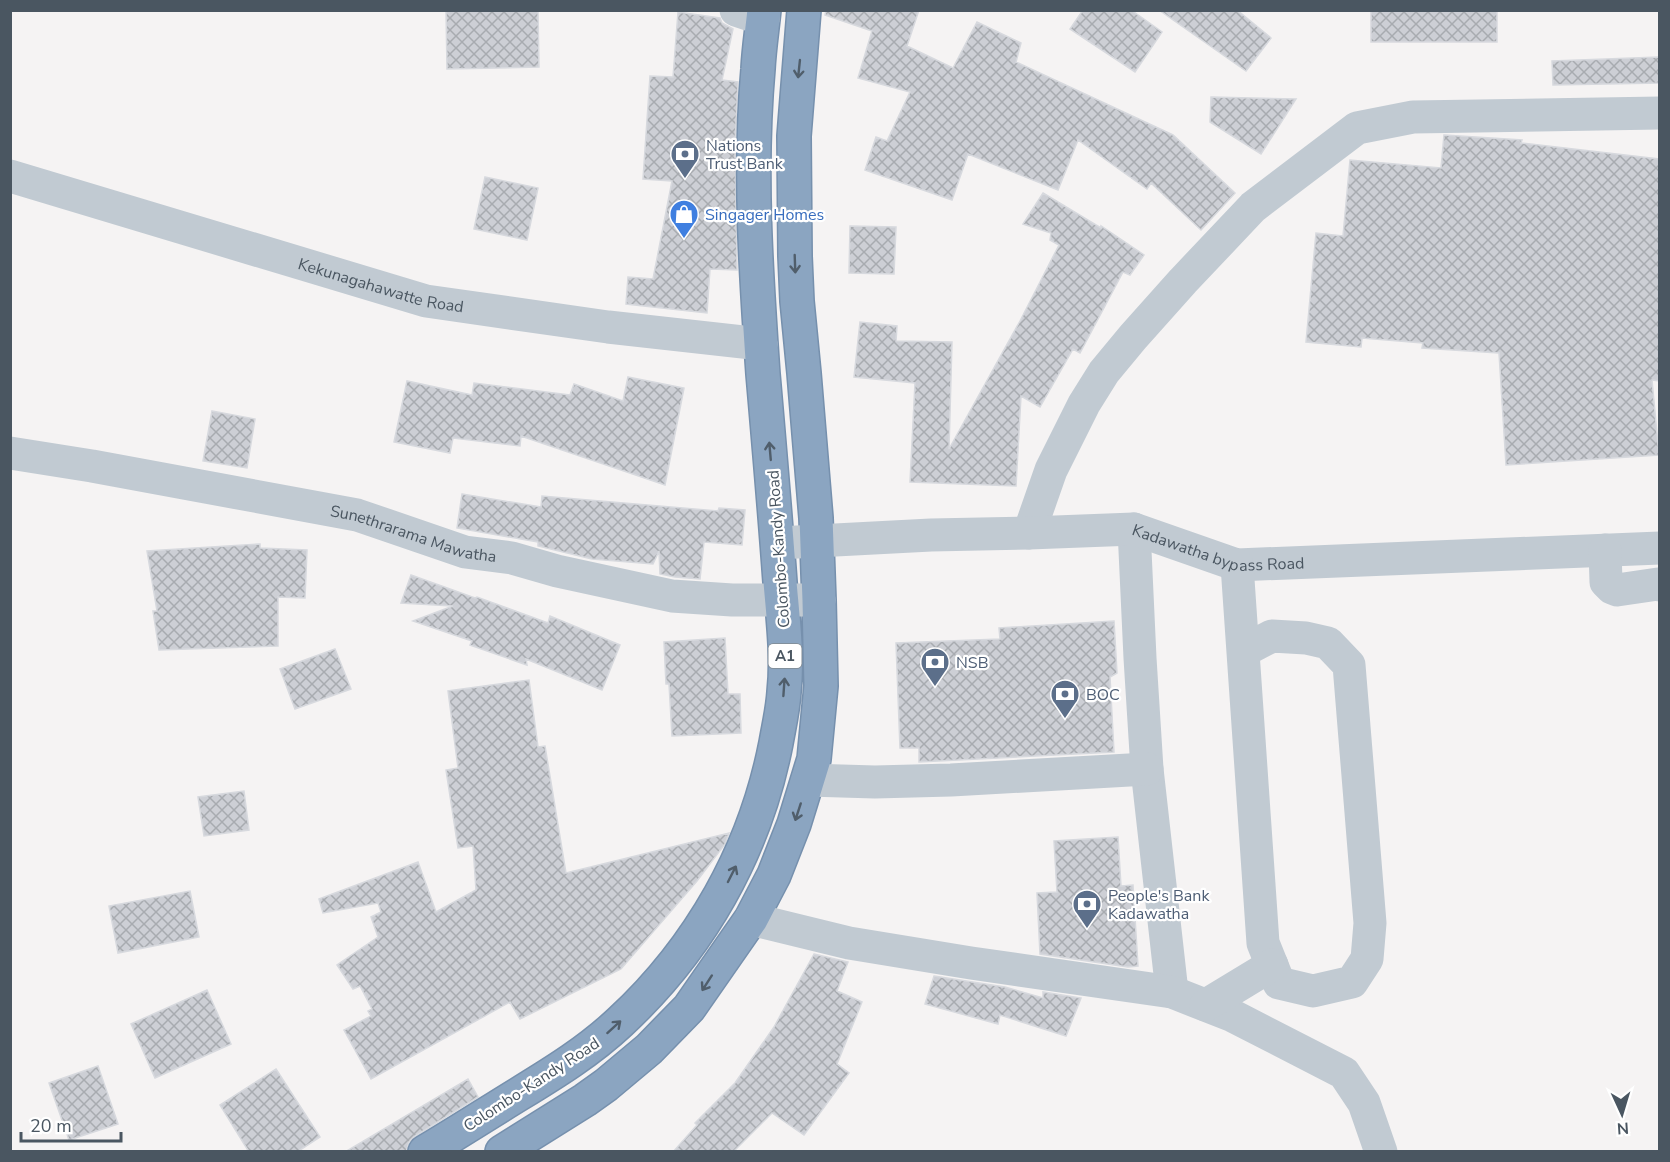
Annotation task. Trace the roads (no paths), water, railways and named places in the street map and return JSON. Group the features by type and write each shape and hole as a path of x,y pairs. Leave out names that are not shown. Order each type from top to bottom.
{"highway":[{"name":"A1","path":"502,1152 585,1100 649,1049 689,1008 751,919 774,875 785,850 814,759 821,660 817,541 795,256 794,136 804,10"},
{"name":"Colombo-Kandy Road","path":"425,1152 554,1072 598,1041 645,997 681,956 707,920 744,848 755,821 771,765 784,691 785,650 761,344 756,243 755,141 758,69 754,13"}],"street":[{"path":"1029,533 1051,470 1084,404 1104,372 1125,346 1253,207 1357,128 1413,117 1659,112"},
{"name":"Kekunagahawatte Road","path":"10,176 426,301 608,327 761,344"},
{"name":"Sunethrarama Mawatha","path":"10,453 357,515 465,552 512,558 557,571 672,596 782,601 819,600"},
{"name":"Kadawatha bypass Road","path":"778,543 931,535 1134,529 1237,565 1659,548"},
{"path":"1134,529 1147,769 1172,992"},
{"path":"1605,550 1606,582 1612,588 1617,590 1659,585"},
{"path":"1237,565 1263,944 1279,983 1313,991 1352,982 1367,959 1370,923 1349,665 1328,643 1306,638 1272,636 1243,651"},
{"path":"808,780 875,782 951,780 1147,769"},
{"path":"751,919 860,945 1172,992 1233,1016 1344,1074 1364,1103 1381,1152"},
{"path":"1206,1005 1272,964"}],"place":[{"name":"Nations Trust Bank","path":"685,180"},
{"name":"Singager Homes","path":"684,240"},
{"name":"NSB","path":"935,688"},
{"name":"BOC","path":"1065,720"},
{"name":"People's Bank Kadawatha","path":"1087,930"}]}
